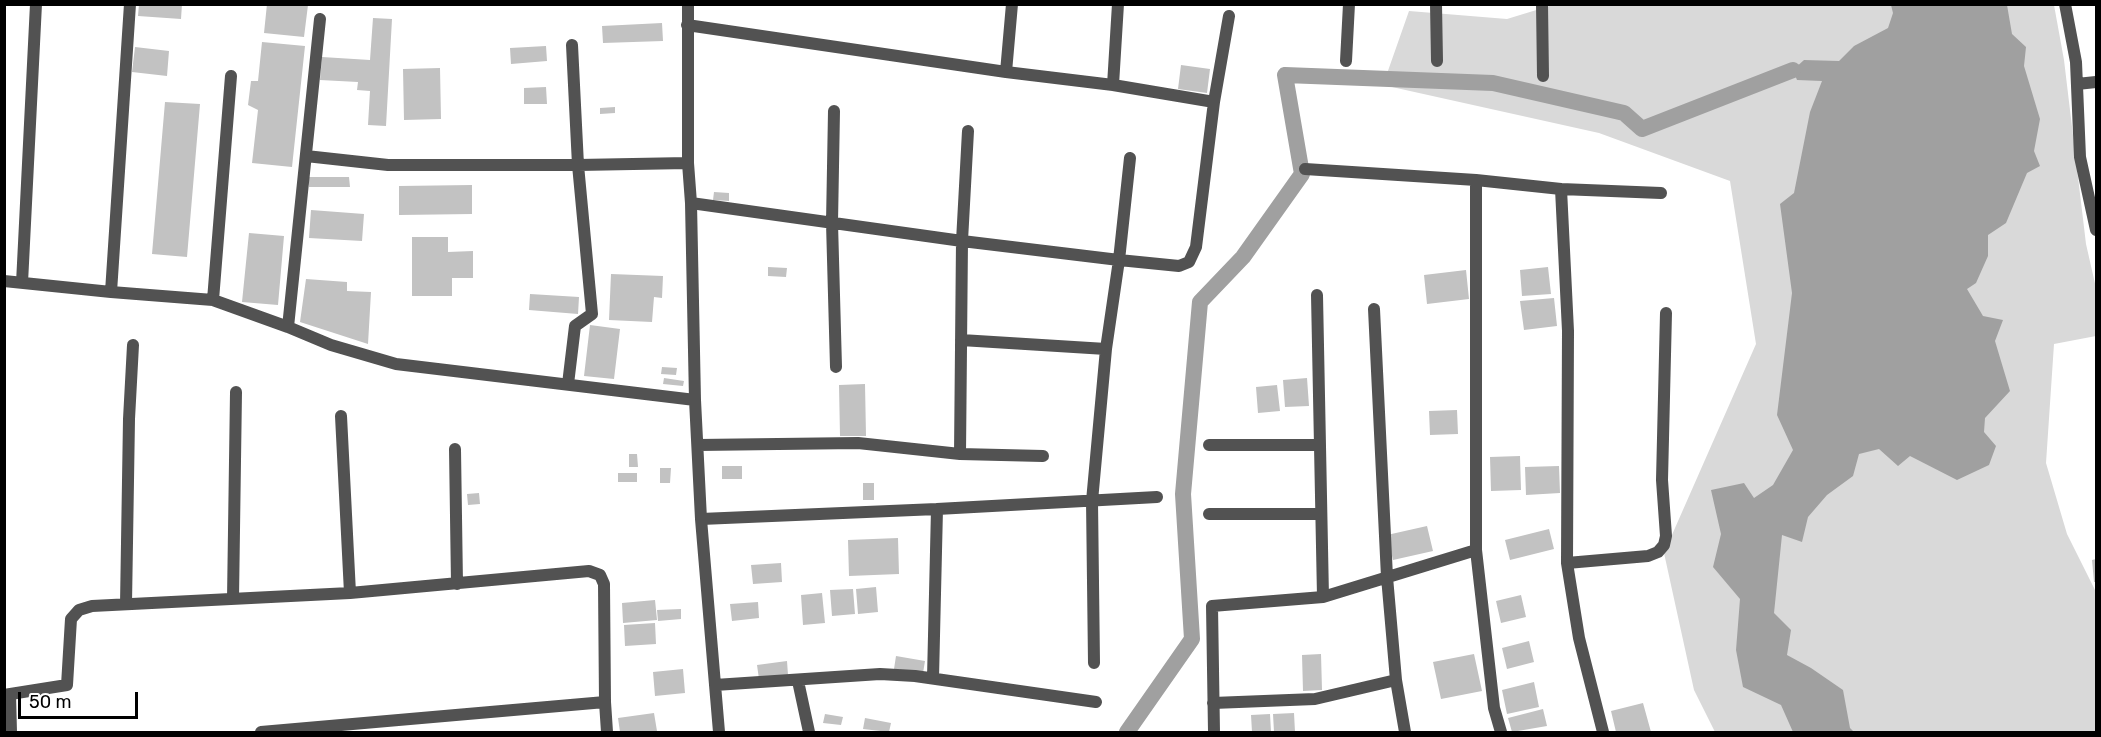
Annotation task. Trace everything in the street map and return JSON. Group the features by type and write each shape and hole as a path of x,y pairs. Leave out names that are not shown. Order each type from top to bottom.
{"street":[{"path":"22,284 36,4"},
{"path":"111,292 130,4"},
{"path":"688,4 688,163 691,203 695,400 701,519 719,732"},
{"path":"1006,72 1012,4"},
{"path":"1113,85 1118,4"},
{"path":"1346,61 1349,4"},
{"path":"1436,4 1437,61"},
{"path":"1542,4 1543,76"},
{"path":"2065,4 2076,62 2080,157 2097,230"},
{"path":"691,203 962,241 1179,266 1190,262 1194,256 1214,102 1229,16"},
{"path":"288,327 320,19"},
{"path":"687,25 1006,72 1113,85 1214,102"},
{"path":"568,384 575,326 592,314 578,165 572,45"},
{"path":"213,300 231,76"},
{"path":"2077,84 2097,82"},
{"path":"834,111 832,223 836,367"},
{"path":"960,454 962,241 968,131"},
{"path":"306,156 388,165 688,163"},
{"path":"1094,663 1092,501 1106,349 1119,260 1130,158"},
{"path":"1305,170 1476,180 1561,189 1661,193"},
{"path":"1476,180 1476,550 1493,699 1501,732"},
{"path":"1561,189 1568,331 1567,563 1579,638 1604,732"},
{"path":"4,281 213,300 331,345 396,364 695,400"},
{"path":"1317,295 1323,597"},
{"path":"1374,309 1387,577 1396,680 1405,732"},
{"path":"1567,563 1648,556 1658,552 1664,545 1666,536 1662,480 1666,313"},
{"path":"961,340 1106,349"},
{"path":"126,604 132,345"},
{"path":"233,599 236,392"},
{"path":"341,416 350,593"},
{"path":"698,446 858,443 960,454 1043,456"},
{"path":"1209,445 1319,445"},
{"path":"456,449 457,584"},
{"path":"701,519 1158,497"},
{"path":"933,678 937,509"},
{"path":"1209,514 1321,514"},
{"path":"1214,732 1212,606 1323,597 1476,550"},
{"path":"11,732 7,694 67,685 71,619 79,610 92,606 350,593 589,571 600,575 604,584 607,732"},
{"path":"716,685 880,674 933,678 1096,702"},
{"path":"1214,703 1315,699 1396,680"},
{"path":"798,681 809,732"},
{"path":"261,732 605,702"}],"shaded area":[{"path":"1556,4 2054,5 2064,60 2086,244 2096,288 2096,336 2054,344 2046,463 2067,534 2096,592 2096,732 1715,732 1694,690 1664,553 1756,344 1730,181 1599,133 1383,85 1409,11 1507,19"},
{"path":"1891,5 2007,5 2012,34 2026,47 2024,66 2040,119 2034,151 2040,166 2027,173 2006,223 1988,235 1988,256 1976,283 1967,289 1983,316 2003,320 1995,341 2010,391 1985,418 1984,432 1996,446 1989,465 1957,480 1910,456 1898,466 1879,449 1859,454 1853,476 1827,495 1808,517 1802,542 1782,535 1774,613 1791,630 1787,655 1843,690 1850,728 1854,732 1793,732 1781,705 1743,687 1736,650 1740,599 1713,567 1721,534 1711,490 1744,483 1754,498 1773,485 1793,450 1777,415 1792,293 1780,204 1794,193 1810,112 1822,81 1797,80 1793,70 1804,60 1839,61 1854,46 1888,28 1893,13"}],"building":[{"path":"139,4 182,4 181,19 138,16"},
{"path":"267,4 308,5 304,37 264,33"},
{"path":"373,18 392,19 386,126 368,125 370,91 357,90 358,82 320,80 322,57 370,60"},
{"path":"662,23 663,41 603,43 602,26"},
{"path":"262,42 305,46 292,167 252,163 258,110 248,105 251,81 258,81"},
{"path":"546,46 547,61 511,64 510,48"},
{"path":"135,47 169,51 167,76 132,72"},
{"path":"1181,65 1210,69 1207,93 1178,89"},
{"path":"440,68 441,119 404,120 403,69"},
{"path":"546,87 547,104 524,104 524,88"},
{"path":"165,102 200,104 187,257 152,254"},
{"path":"615,107 615,113 600,114 600,108"},
{"path":"309,177 349,177 350,187 309,187"},
{"path":"472,185 472,214 399,215 399,186"},
{"path":"714,192 729,193 729,201 713,200"},
{"path":"311,210 364,214 362,241 309,238"},
{"path":"249,233 284,236 278,305 242,302"},
{"path":"412,237 448,237 448,252 473,251 473,278 452,278 452,296 412,296"},
{"path":"768,267 787,268 786,277 768,276"},
{"path":"1548,267 1551,294 1522,296 1520,270"},
{"path":"1466,270 1469,299 1427,304 1424,275"},
{"path":"611,274 663,276 662,298 654,297 652,322 609,320"},
{"path":"306,279 347,282 347,291 371,292 368,344 300,322"},
{"path":"530,294 579,297 578,314 529,310"},
{"path":"1554,298 1557,326 1524,330 1520,301"},
{"path":"590,325 620,329 614,379 584,376"},
{"path":"662,367 677,368 676,375 661,374"},
{"path":"664,378 684,381 683,386 663,384"},
{"path":"1307,378 1309,406 1285,407 1283,380"},
{"path":"865,384 866,436 840,436 839,385"},
{"path":"1277,385 1280,411 1258,413 1256,387"},
{"path":"1457,410 1458,434 1430,435 1429,411"},
{"path":"629,454 637,454 638,467 629,467"},
{"path":"1520,456 1521,490 1491,491 1490,457"},
{"path":"722,466 742,466 742,479 722,479"},
{"path":"1559,466 1560,493 1526,495 1525,467"},
{"path":"660,468 671,468 670,483 660,483"},
{"path":"618,473 637,473 637,482 618,482"},
{"path":"863,483 874,483 874,500 863,500"},
{"path":"479,493 480,504 468,505 467,494"},
{"path":"1427,526 1433,551 1393,560 1387,535"},
{"path":"1549,529 1554,549 1510,560 1505,540"},
{"path":"898,538 899,574 849,576 848,540"},
{"path":"2096,559 2096,582 2094,582 2092,560"},
{"path":"781,563 782,582 753,584 751,565"},
{"path":"876,587 878,612 858,614 856,589"},
{"path":"853,589 855,614 832,616 830,590"},
{"path":"822,593 825,623 803,625 801,595"},
{"path":"1521,595 1526,617 1501,623 1496,601"},
{"path":"655,600 657,620 623,623 622,603"},
{"path":"758,602 759,618 732,621 730,604"},
{"path":"681,609 681,619 658,621 657,610"},
{"path":"655,623 656,644 625,646 624,625"},
{"path":"1529,641 1534,662 1507,669 1502,648"},
{"path":"1321,654 1322,690 1303,691 1302,655"},
{"path":"1474,654 1482,691 1441,699 1433,662"},
{"path":"896,656 925,661 923,673 894,669"},
{"path":"787,661 788,675 759,679 757,665"},
{"path":"683,669 685,693 655,696 653,672"},
{"path":"1534,682 1539,707 1507,714 1502,690"},
{"path":"1643,703 1651,732 1616,732 1611,711"},
{"path":"1543,709 1547,726 1512,732 1508,718"},
{"path":"654,713 657,731 620,732 618,718"},
{"path":"1294,713 1295,732 1274,732 1273,714"},
{"path":"825,714 843,717 841,725 823,723"},
{"path":"1270,714 1271,732 1252,732 1251,715"},
{"path":"865,718 891,723 889,732 863,729"}],"waterway":[{"path":"1127,732 1192,639 1183,494 1200,302 1243,257 1302,174 1285,75 1493,83 1624,113 1642,129 1793,70"}]}
